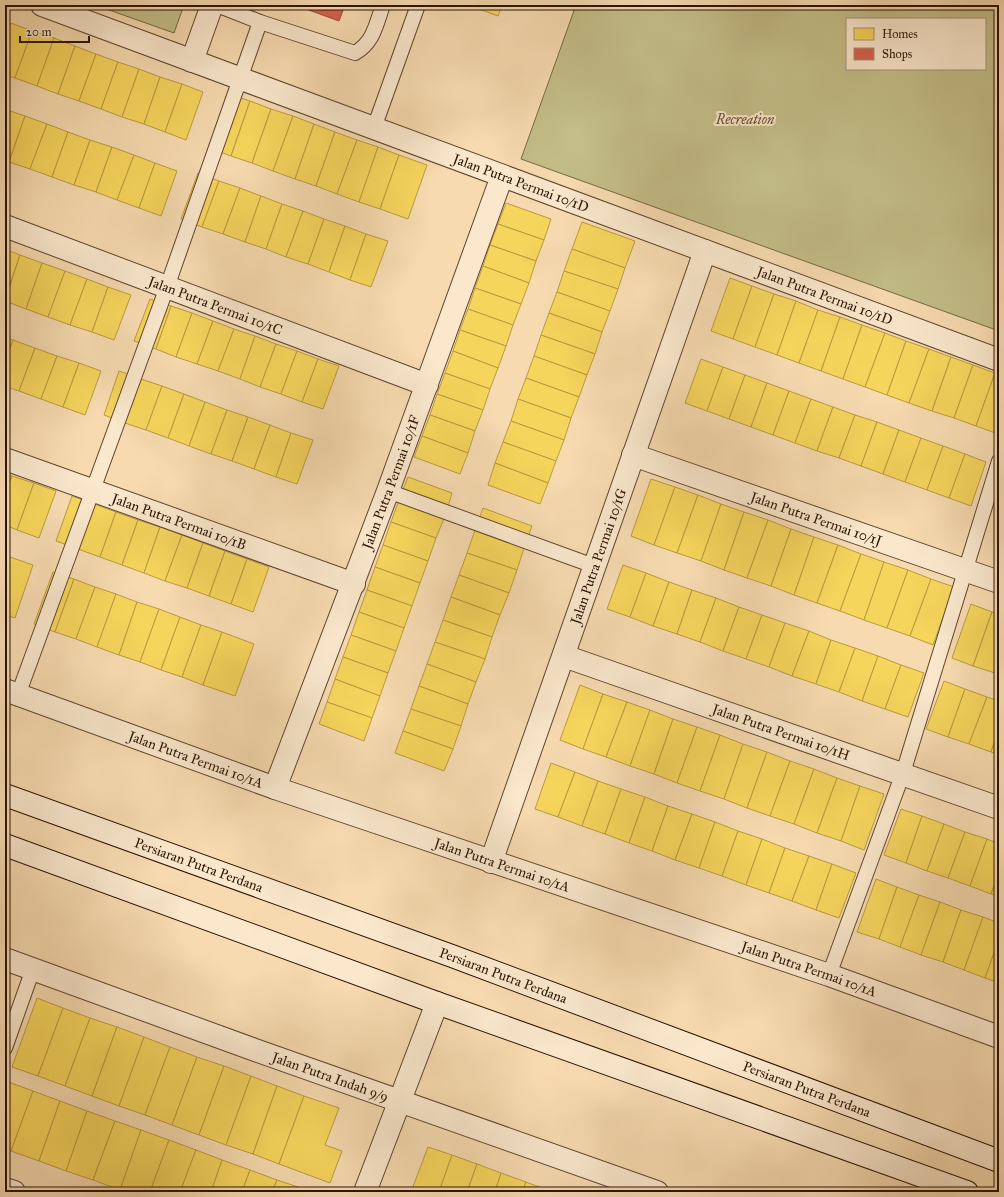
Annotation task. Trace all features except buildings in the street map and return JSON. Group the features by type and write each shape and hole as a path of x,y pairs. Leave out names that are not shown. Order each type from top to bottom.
{"street":[{"name":"Jalan Putra Permai 10/1D","path":"42,5 999,360"},
{"path":"192,61 212,5"},
{"name":"Jalan Putra Permai 10/1F","path":"275,788 354,584 502,176"},
{"name":"Jalan Putra Permai 10/1C","path":"5,226 427,385"},
{"name":"Jalan Putra Permai 10/1G","path":"491,862 705,251"},
{"name":"Jalan Putra Permai 10/1J","path":"633,455 999,582"},
{"name":"Jalan Putra Permai 10/1B","path":"5,459 354,584"},
{"name":"Jalan Putra Permai 10/1H","path":"564,656 903,773 999,808"},
{"name":"Jalan Putra Permai 10/1A","path":"11,693 275,788 829,975 999,1037"},
{"name":"Persiaran Putra Perdana","path":"5,795 459,959 999,1162"},
{"path":"5,845 437,1004 967,1192"},
{"name":"Jalan Putra Indah 9/9","path":"5,960 657,1192"},
{"path":"365,1192 437,1004"},
{"path":"5,1189 14,1192"}],"lane":[{"path":"217,5 260,22 355,53 365,47 372,35 383,5"},
{"path":"374,128 418,5"},
{"path":"11,693 92,489 167,287 239,78 260,22"},
{"path":"829,975 903,773 999,461"},
{"path":"388,491 594,566"},
{"path":"5,1048 33,969"}],"green space":[{"path":"95,5 184,5 174,33"},
{"name":"Recreation","path":"576,5 999,5 999,331 521,159"}]}
